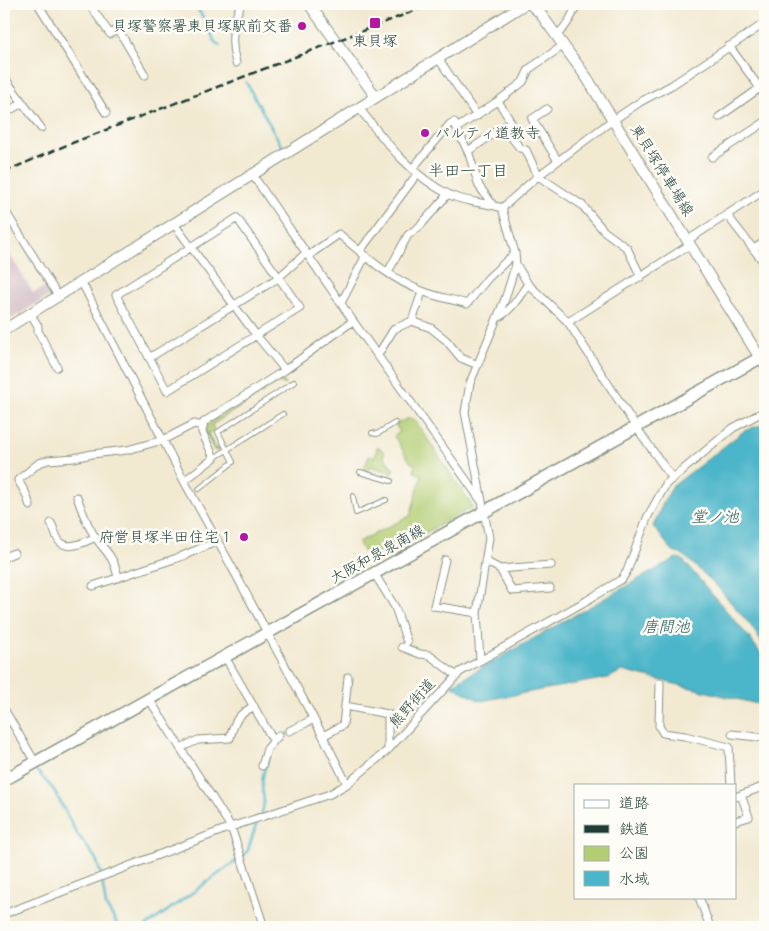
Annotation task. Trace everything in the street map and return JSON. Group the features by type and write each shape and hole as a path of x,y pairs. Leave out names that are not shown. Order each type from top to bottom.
{"main road":[{"path":"309,4 376,97"},
{"path":"4,330 525,4"},
{"name":"東貝塚停車場線","path":"530,4 540,13 564,44 763,360"},
{"name":"大阪和泉泉南線","path":"4,780 267,634 485,508 763,360"}],"street":[{"path":"38,4 106,113"},
{"path":"89,4 110,34 118,29 145,75"},
{"path":"236,63 232,37 234,22 242,4"},
{"path":"556,35 563,30 577,4"},
{"path":"502,208 538,176 640,102 672,85 765,23"},
{"path":"457,128 498,102 522,82 529,68 564,44"},
{"path":"729,46 765,95"},
{"path":"438,58 477,116"},
{"path":"4,77 41,128"},
{"path":"719,117 760,88"},
{"path":"468,151 511,122 498,102"},
{"path":"4,114 22,103"},
{"path":"359,108 389,146 415,172 448,194 474,203 502,208"},
{"path":"547,109 532,118 558,161"},
{"path":"360,251 415,172 450,124 454,122 468,151 479,186 493,205"},
{"path":"712,157 765,122"},
{"path":"503,127 520,148 526,150 538,176 582,205 604,231 627,248 641,277"},
{"path":"252,174 352,321 485,508"},
{"path":"568,322 641,277 765,190"},
{"path":"388,272 408,235 420,226 448,194"},
{"path":"480,660 477,613 490,538 465,412 470,384 505,299 516,264 515,253 502,208"},
{"path":"4,209 58,296"},
{"path":"727,215 765,264"},
{"path":"237,218 278,278 300,308 167,391 116,295 237,218"},
{"path":"174,224 284,370"},
{"path":"150,358 278,278 307,255 339,234 365,257 422,292 467,304 488,278 515,253"},
{"path":"754,248 765,242"},
{"path":"341,303 365,257"},
{"path":"516,264 528,284 568,322 636,427 672,478"},
{"path":"81,281 184,481 314,719 347,784"},
{"path":"497,318 510,309 528,284"},
{"path":"412,321 422,292"},
{"path":"30,313 57,367"},
{"path":"184,481 214,458 202,432 204,422 284,370 352,321"},
{"path":"377,356 394,329 412,321 432,328 446,340 461,358 478,365"},
{"name":"熊野街道","path":"4,914 231,827 330,794 347,784 388,750 457,676 480,660 622,579 627,571 647,518 666,484 733,428 761,413 765,413"},
{"path":"30,506 18,480 39,463 48,460 127,450 163,440 194,424 203,426"},
{"path":"77,497 91,532 110,554 116,565 118,578"},
{"path":"51,523 59,541 65,545 77,545 96,537"},
{"path":"93,586 180,557 218,541"},
{"path":"4,557 14,553"},
{"path":"445,560 434,606 477,613"},
{"path":"485,561 500,568 551,565"},
{"path":"500,568 512,591 550,588"},
{"path":"374,573 395,607 405,645 420,654 429,654 457,676"},
{"path":"225,656 254,706 276,738 267,749 262,766"},
{"path":"323,736 343,725 348,676"},
{"path":"660,683 659,726 663,733 728,746 731,784"},
{"path":"149,699 231,827 264,927"},
{"path":"180,748 198,740 230,738 236,718 254,706"},
{"path":"345,706 388,714 388,750"},
{"path":"4,710 35,762"},
{"path":"289,731 314,719"},
{"path":"732,734 765,738"},
{"path":"736,821 749,817 738,796 765,786"},
{"path":"699,898 710,927"}],"lane":[{"path":"199,489 233,462 218,432 294,382"},
{"path":"214,458 283,414"},
{"path":"372,434 377,434 395,423"},
{"path":"360,472 391,481"},
{"path":"353,496 356,513 386,500"}],"shaded area":[{"path":"4,245 33,293 47,286 51,295 4,323"}],"green space":[{"path":"279,379 283,380 285,385 279,382 212,425 214,430 208,433 215,449 221,447 222,449 214,450 205,431 209,423"},
{"path":"407,419 414,419 473,507 370,563 358,542 410,516 422,475 414,472 415,464 411,463 394,436 400,432 395,424"},
{"path":"377,447 385,453 383,455 394,470 391,472 390,478 390,472 369,466 368,471 364,469 369,456 375,457"}],"water":[{"name":"堂ノ池","path":"765,425 765,647 751,626 715,584 683,555 673,552 653,526 673,486 744,431"},
{"name":"唐間池","path":"676,558 682,559 748,636 765,659 765,706 622,671 608,678 480,701 451,685"}],"waterway":[{"path":"194,4 209,26 214,41 220,46"},
{"path":"246,82 284,150"},
{"path":"261,815 264,802 262,784 264,770 273,749 288,733"},
{"path":"36,770 54,790 76,832 96,859 101,874"},
{"path":"244,855 248,850 257,822"},
{"path":"145,927 239,859"},
{"path":"102,880 106,906 119,927"}],"railway":[{"path":"4,172 67,145 432,4"}],"place":[{"name":"東貝塚","path":"375,23"},
{"name":"貝塚警察署東貝塚駅前交番","path":"302,26"},
{"name":"パルティ道教寺","path":"425,133"},
{"name":"府営貝塚半田住宅１","path":"244,537"}],"district":[{"name":"半田一丁目","path":"468,170"}]}
